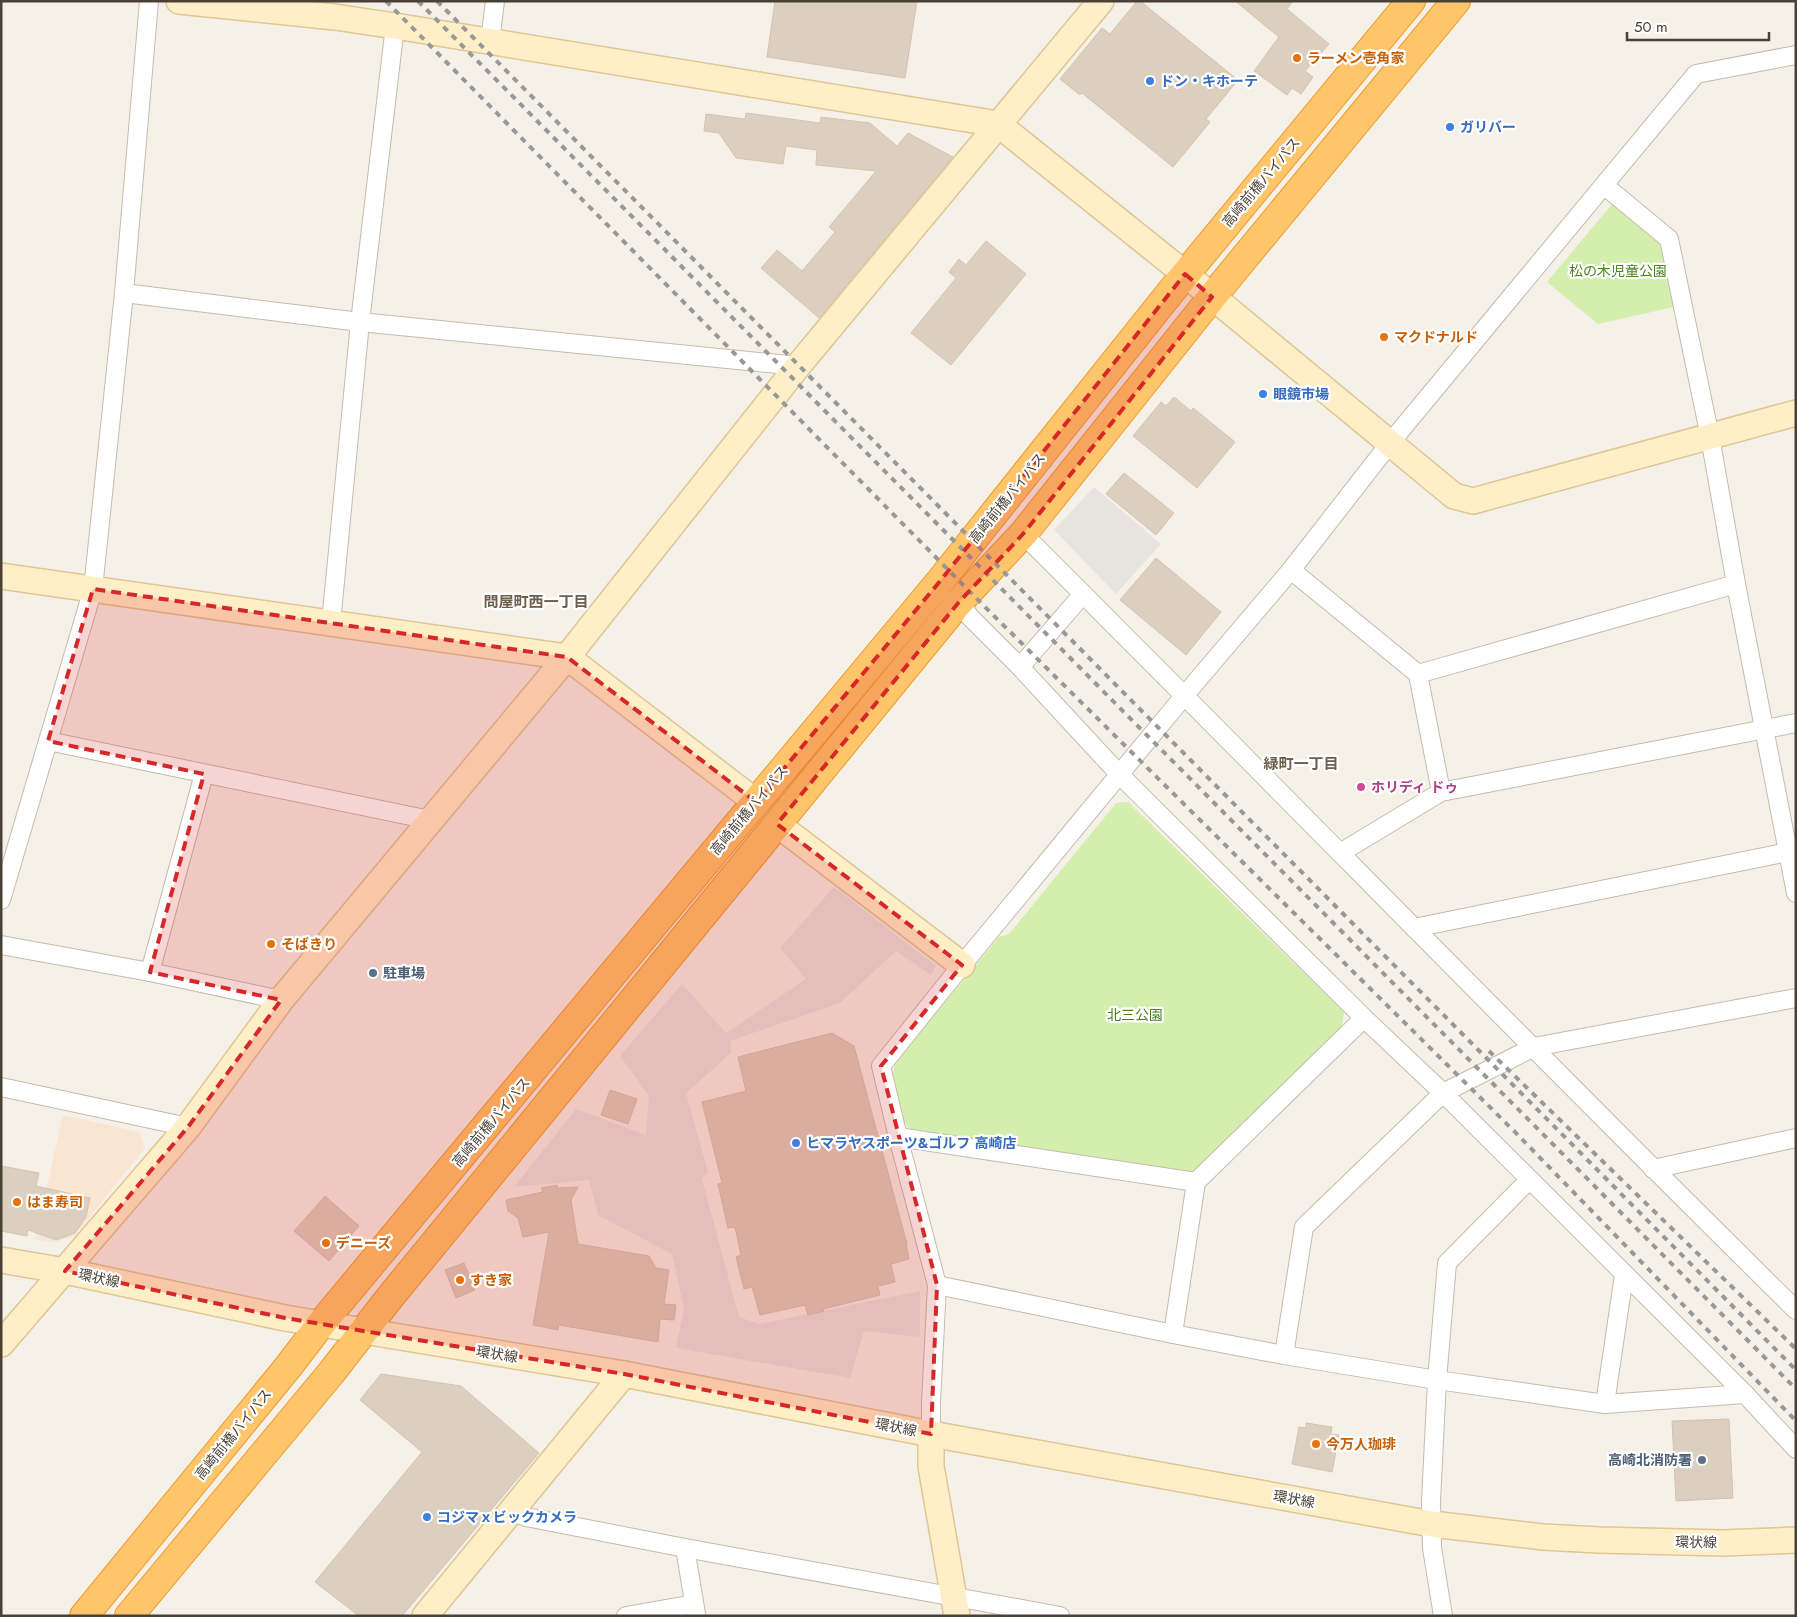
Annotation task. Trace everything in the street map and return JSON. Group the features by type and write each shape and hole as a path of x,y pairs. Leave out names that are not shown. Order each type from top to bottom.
{"highway":[{"name":"高崎前橋バイパス","path":"84,1616 321,1324 941,580 1185,274 1411,1"},
{"path":"129,1616 365,1332 398,1289 959,602 1023,534 1212,297 1456,1"}],"street":[{"path":"1,900 93,589 124,293 149,1"},
{"path":"179,1 335,9 395,26 998,124 1185,274 1454,496 1473,502 1796,413"},
{"path":"1,1344 66,1271 188,1127 281,1000 567,657 798,366 1101,1"},
{"path":"490,42 494,2"},
{"path":"331,624 360,322 395,26"},
{"path":"955,1606 931,1466 931,1403 937,1285 898,1137 882,1066 962,964 1291,570 1390,443 1696,74 1796,55"},
{"path":"1605,186 1669,239 1710,437 1736,584 1796,893"},
{"path":"124,293 360,322 798,366"},
{"path":"1023,534 1653,1169 1796,1310"},
{"path":"1291,570 1418,674 1441,792"},
{"path":"1,576 567,657 756,802"},
{"path":"1418,674 1736,584"},
{"path":"1020,667 1083,594"},
{"path":"959,602 970,618 1020,667 1120,775 1745,1394 1796,1449"},
{"path":"1340,853 1441,792 1796,723"},
{"path":"48,741 430,820"},
{"path":"150,972 204,774"},
{"path":"777,824 962,964"},
{"path":"1414,928 1788,852"},
{"path":"1,945 150,972 281,1000"},
{"path":"1284,1354 1304,1227 1443,1094 1534,1047 1796,998"},
{"path":"1173,1334 1196,1182 1364,1018"},
{"path":"1,1087 188,1127"},
{"path":"898,1137 1196,1182"},
{"path":"1653,1169 1796,1138"},
{"path":"1443,1616 1432,1548 1431,1501 1437,1380 1447,1264 1529,1180"},
{"name":"環状線","path":"1,1260 66,1271 321,1324 624,1374 931,1434 1432,1524 1543,1537 1600,1540 1722,1543 1796,1540"},
{"path":"1605,1404 1624,1275"},
{"path":"937,1285 1173,1334 1284,1354 1437,1380 1605,1404 1745,1394"},
{"path":"425,1616 624,1374"},
{"path":"511,1511 526,1517 685,1548 955,1606 1060,1616"},
{"path":"626,1616 695,1610 685,1548"}],"highlighted area":[{"path":"1185,274 1212,297 1023,534 959,602 777,824 962,965 881,1066 937,1285 931,1434 624,1374 285,1318 65,1271 188,1127 281,1000 150,972 204,774 48,741 93,589 567,657 756,802 941,580"}],"shaded area":[{"path":"1094,487 1161,544 1116,594 1054,530"},
{"path":"834,887 936,966 931,975 896,951 840,1003 730,1041 731,1053 686,1093 708,1172 702,1179 739,1317 759,1324 920,1291 920,1337 864,1331 850,1378 676,1348 684,1308 672,1254 598,1215 589,1180 514,1187 576,1109 646,1135 649,1096 620,1056 682,984 726,1033 806,979 780,948"},
{"path":"63,1115 139,1132 145,1148 74,1237 52,1242 35,1239"}],"green space":[{"name":"松の木児童公園","path":"1613,203 1660,242 1674,307 1598,324 1547,282"},
{"name":"北三公園","path":"1128,802 1344,1012 1342,1026 1201,1169 1188,1173 909,1129 898,1108 894,1089 893,1072 898,1060 999,937 1009,934 1116,803"}],"building":[{"path":"775,1 917,1 905,78 767,57"},
{"path":"1137,1 1140,1 1238,80 1206,119 1210,122 1173,167 1082,93 1080,95 1060,79 1102,28 1110,34"},
{"path":"1235,1 1293,1 1287,9 1329,44 1305,71 1313,77 1301,94 1292,88 1287,95 1254,71 1279,37"},
{"path":"746,113 820,123 821,117 870,123 897,146 908,133 953,157 819,318 761,268 777,250 802,271 835,232 829,227 876,171 816,165 817,150 786,146 783,164 736,158 719,133 704,131 706,114 745,119"},
{"path":"986,241 1026,274 951,365 911,333 956,278 949,272 959,259 966,265"},
{"path":"1174,397 1191,411 1193,408 1235,442 1197,488 1133,436 1161,402 1166,406"},
{"path":"1124,473 1174,513 1156,535 1106,494"},
{"path":"1156,558 1221,612 1186,655 1120,600"},
{"name":"ヒマラヤスポーツ&ゴルフ 高崎店","path":"832,1033 854,1046 907,1244 909,1259 891,1264 895,1282 878,1286 880,1295 823,1309 824,1311 808,1315 805,1305 760,1315 752,1287 744,1289 736,1257 741,1255 735,1227 728,1228 718,1184 722,1183 702,1102 746,1091 738,1057"},
{"path":"610,1090 637,1099 628,1124 601,1115"},
{"path":"1,1166 39,1173 36,1186 90,1198 86,1217 75,1233 56,1240 28,1230 27,1236 1,1231"},
{"path":"557,1185 558,1188 578,1187 571,1200 578,1244 649,1256 656,1268 669,1270 664,1304 676,1305 674,1320 660,1319 658,1342 559,1325 558,1330 533,1325 549,1232 523,1237 518,1218 508,1211 506,1200 543,1192 541,1188"},
{"path":"325,1196 359,1226 329,1261 294,1231"},
{"name":"すき家","path":"464,1263 475,1290 456,1298 445,1270"},
{"name":"コジマｘビックカメラ","path":"381,1374 461,1386 539,1453 402,1616 359,1616 315,1582 422,1452 360,1400"},
{"name":"高崎北消防署","path":"1729,1419 1733,1498 1676,1501 1672,1421"},
{"name":"今万人珈琲","path":"1306,1423 1332,1427 1331,1434 1339,1435 1332,1472 1292,1464 1299,1427 1306,1428"}],"railway":[{"path":"386,1 983,605 1515,1132 1796,1421"},
{"path":"418,1 1796,1389"},
{"path":"437,1 1796,1370"},
{"path":"1489,1051 1796,1349"}],"place":[{"name":"ラーメン壱角家","path":"1297,58"},
{"name":"ドン・キホーテ","path":"1150,81"},
{"name":"ガリバー","path":"1450,127"},
{"name":"マクドナルド","path":"1384,337"},
{"name":"眼鏡市場","path":"1263,394"},
{"name":"ホリディ ドゥ","path":"1361,787"},
{"name":"そばきり","path":"271,944"},
{"name":"駐車場","path":"373,973"},
{"name":"ヒマラヤスポーツ&ゴルフ 高崎店","path":"796,1143"},
{"name":"はま寿司","path":"17,1202"},
{"name":"デニーズ","path":"326,1243"},
{"name":"すき家","path":"460,1280"},
{"name":"今万人珈琲","path":"1316,1444"},
{"name":"高崎北消防署","path":"1702,1460"},
{"name":"コジマｘビックカメラ","path":"427,1517"}],"district":[{"name":"問屋町西一丁目","path":"536,602"},
{"name":"緑町一丁目","path":"1301,764"}]}
